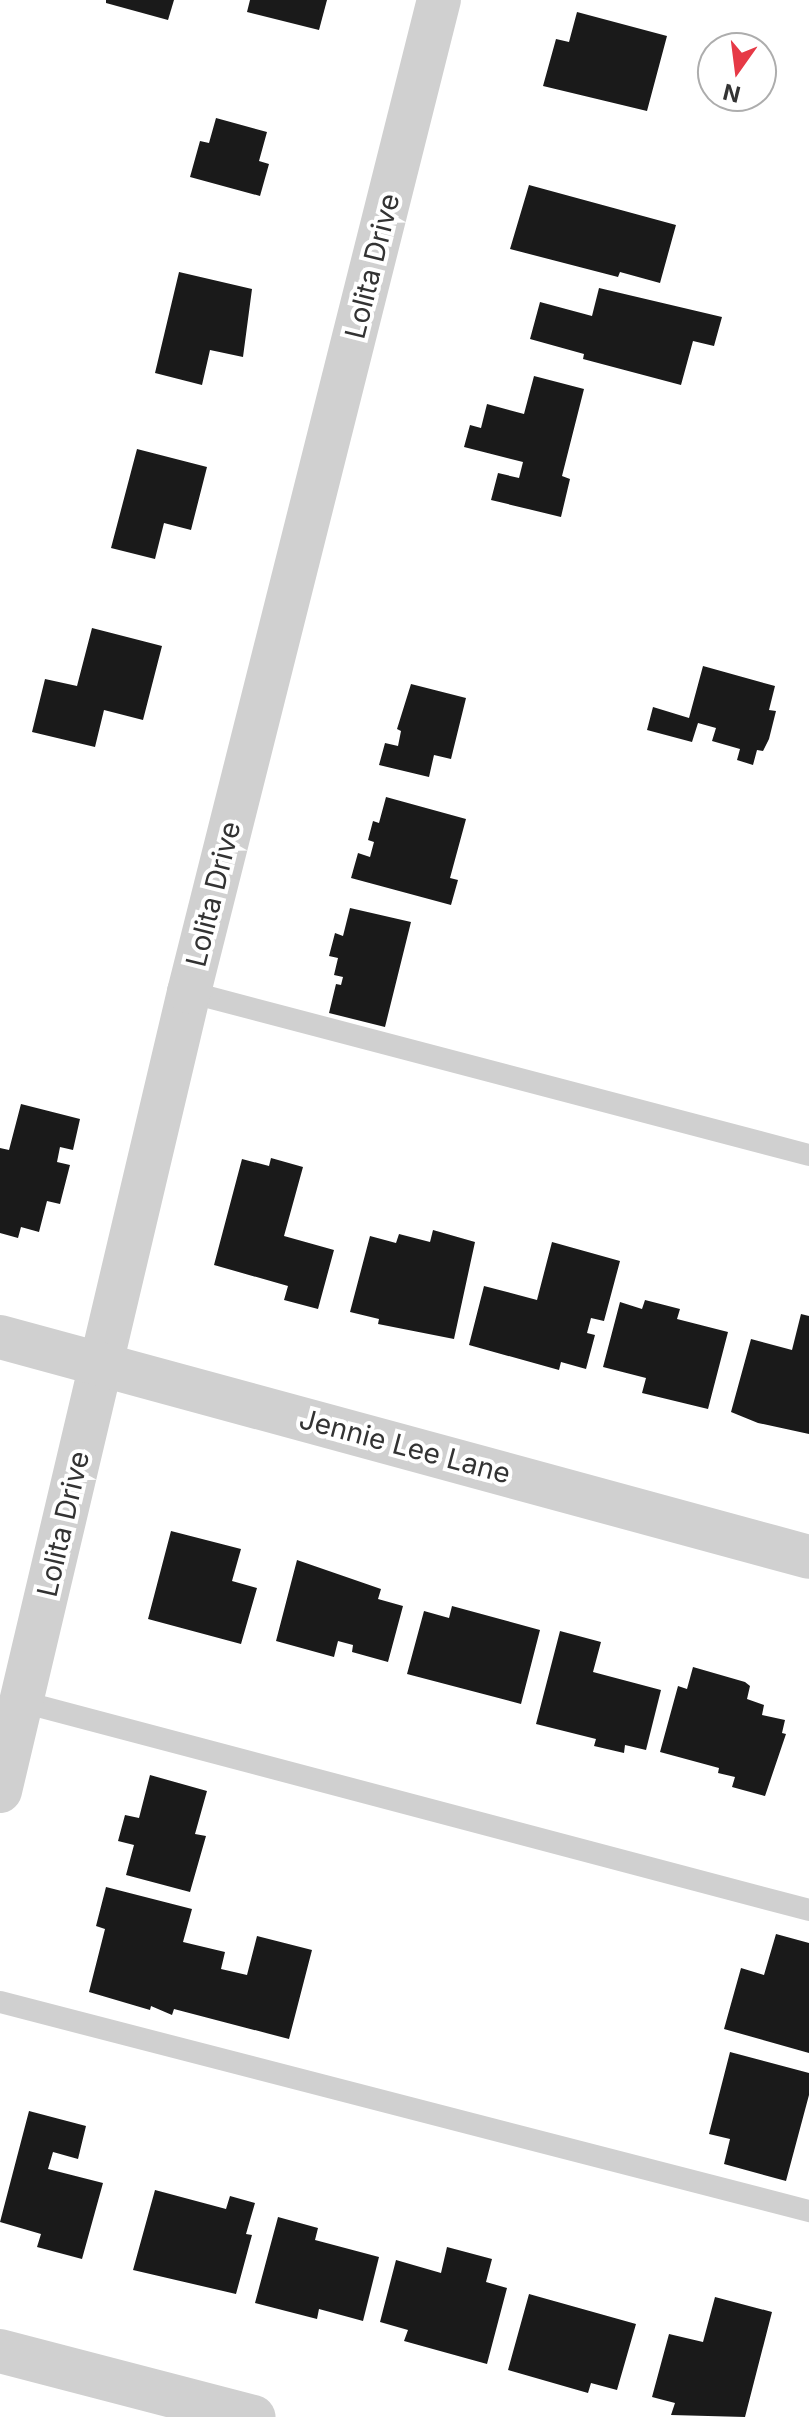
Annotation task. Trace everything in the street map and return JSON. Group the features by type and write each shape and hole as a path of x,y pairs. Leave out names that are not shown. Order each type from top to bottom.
{"street":[{"name":"Lolita Drive","path":"0,1791 189,992 439,0"},
{"name":"Jennie Lee Lane","path":"0,1337 809,1557"},
{"path":"0,2351 254,2417"}],"lane":[{"path":"189,992 809,1155"},
{"path":"23,1702 809,1910"},
{"path":"0,2002 809,2211"}],"building":[{"path":"106,0 174,0 168,20 106,3"},
{"path":"250,0 327,0 319,30 247,12"},
{"path":"577,12 667,36 647,111 543,86 556,39 569,42"},
{"path":"216,118 267,132 259,161 269,164 260,196 190,177 200,141 209,143"},
{"path":"529,185 676,225 660,283 620,272 618,277 510,249"},
{"path":"179,272 252,289 243,357 210,350 202,385 155,373"},
{"path":"599,288 722,317 714,346 693,341 681,385 583,359 584,354 530,339 540,302 592,316"},
{"path":"534,376 584,389 562,476 570,479 561,517 491,500 498,473 519,478 523,462 464,447 470,425 481,428 487,404 524,414"},
{"path":"137,449 207,467 191,530 164,523 155,559 111,548"},
{"path":"92,628 162,646 143,720 104,710 95,747 32,732 45,679 77,686"},
{"path":"703,666 775,686 769,710 776,711 769,739 763,751 757,750 753,765 737,760 740,749 712,741 716,728 698,723 692,742 647,730 653,707 689,718"},
{"path":"411,684 466,698 451,759 434,755 429,777 379,765 385,743 398,746 401,731 397,729"},
{"path":"386,797 466,819 450,878 458,880 451,905 351,878 358,853 370,857 374,842 368,840 373,821 379,823"},
{"path":"350,908 411,922 385,1027 329,1013 336,984 341,985 343,977 334,975 338,958 329,956 335,933 343,936"},
{"path":"21,1104 80,1119 73,1150 60,1147 57,1162 70,1165 60,1204 47,1201 39,1232 21,1227 18,1238 0,1233 0,1148 9,1150"},
{"path":"271,1158 303,1167 284,1236 334,1250 318,1309 284,1300 288,1286 214,1265 242,1159 269,1166"},
{"path":"433,1230 475,1242 454,1339 378,1324 379,1319 350,1312 370,1236 396,1243 399,1234 430,1242"},
{"path":"552,1242 620,1261 604,1321 591,1318 587,1333 595,1335 586,1369 561,1362 559,1370 469,1345 484,1286 537,1300"},
{"path":"645,1300 680,1309 677,1319 728,1332 708,1409 642,1393 646,1378 603,1367 620,1302 642,1309"},
{"path":"801,1314 809,1316 809,1434 758,1423 731,1412 751,1339 792,1350"},
{"path":"171,1531 241,1549 232,1581 257,1588 241,1644 148,1619"},
{"path":"297,1560 381,1589 378,1599 403,1606 388,1662 352,1652 353,1645 338,1641 334,1657 276,1641"},
{"path":"452,1606 540,1630 521,1704 407,1674 424,1611 449,1618"},
{"path":"560,1631 601,1642 593,1672 661,1690 646,1750 625,1745 624,1753 594,1746 596,1739 536,1724"},
{"path":"693,1667 745,1682 750,1686 747,1699 764,1705 762,1715 785,1720 782,1733 786,1734 765,1796 732,1787 735,1777 718,1773 719,1768 660,1752 678,1686 687,1689"},
{"path":"150,1775 207,1791 195,1834 206,1836 190,1892 126,1875 134,1845 118,1841 125,1815 139,1818"},
{"path":"106,1887 192,1909 183,1942 225,1952 221,1969 247,1975 257,1936 312,1950 289,2039 174,2009 172,2015 151,2006 150,2010 89,1992 105,1929 96,1926"},
{"path":"776,1934 809,1943 809,2053 724,2029 741,1968 764,1975"},
{"path":"730,2052 809,2073 809,2095 786,2181 724,2164 730,2139 709,2134"},
{"path":"29,2111 86,2126 78,2159 53,2152 48,2169 103,2183 82,2259 37,2247 41,2234 0,2222"},
{"path":"155,2190 226,2209 230,2196 255,2203 246,2234 252,2235 236,2294 133,2270"},
{"path":"278,2217 318,2228 315,2240 379,2257 363,2321 319,2309 317,2319 255,2303"},
{"path":"447,2247 492,2259 486,2282 507,2288 487,2364 404,2341 408,2330 380,2322 396,2260 441,2273"},
{"path":"529,2294 636,2324 617,2390 591,2383 588,2393 508,2370"},
{"path":"715,2297 772,2312 745,2417 671,2415 675,2403 652,2397 669,2334 703,2342"}]}
